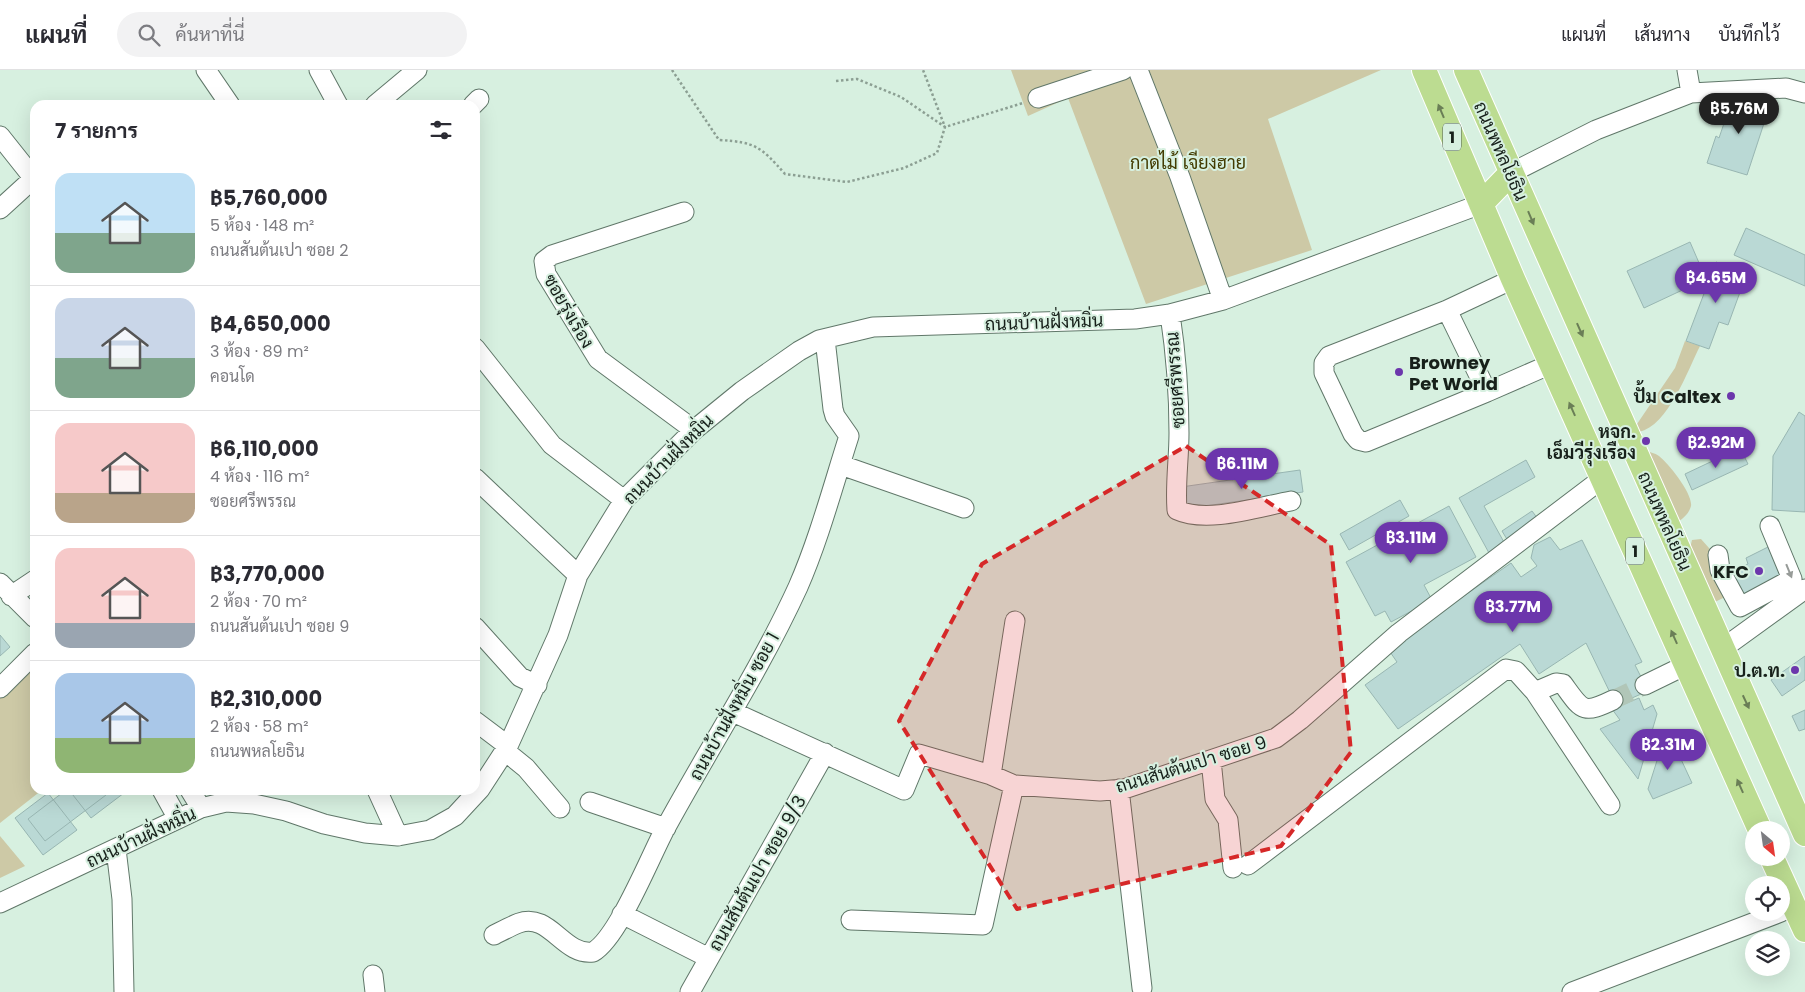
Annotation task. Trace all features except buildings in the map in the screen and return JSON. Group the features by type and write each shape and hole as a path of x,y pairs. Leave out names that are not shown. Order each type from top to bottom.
{"main road":[{"name":"1","path":"1424,70 1513,279 1756,821"},
{"name":"ถนนพหลโยธิน","path":"1466,70 1805,834"},
{"path":"1481,204 1511,173"},
{"path":"1790,916 1805,930"}],"street":[{"path":"206,70 227,100"},
{"path":"318,70 335,100"},
{"path":"381,100 417,70"},
{"path":"1038,98 1123,70"},
{"path":"1138,70 1180,177 1223,300"},
{"path":"1687,70 1691,93"},
{"path":"1511,173 1596,130 1691,93 1786,88 1805,93"},
{"path":"0,136 30,174"},
{"path":"0,209 30,183"},
{"name":"ถนนบ้านฝั่งหมิ่น","path":"480,789 507,748 537,685 558,635 578,575 624,500 694,430 742,391 798,351 825,339 874,327 1136,319 1170,314 1223,300 1481,204"},
{"name":"ซอยรุ่งเรือง","path":"684,212 552,255 544,261 544,266 546,274 598,359 694,430"},
{"path":"1513,279 1447,310 1330,356 1324,363 1324,373 1353,434 1358,440 1366,442 1551,364"},
{"path":"1447,310 1487,392"},
{"name":"ซอยศรีพรรณ","path":"1170,314 1178,390 1179,436 1175,482 1177,510 1189,515 1205,516 1291,501"},
{"name":"ถนนบ้านฝั่งหมิ่น ซอย 1","path":"494,935 520,922 539,922 577,950 593,952 606,941 622,914 666,828 733,712 797,587 841,465 849,436 833,409 825,339"},
{"path":"480,354 552,445 624,500"},
{"path":"841,465 964,508"},
{"name":"ถนนสันต้นเปา ซอย 9","path":"733,712 904,790 920,754 991,775 1014,785 1100,791 1119,789 1259,745 1288,729 1399,633 1603,478"},
{"path":"480,483 578,575"},
{"path":"1718,555 1720,570 1740,607 1792,579 1770,526"},
{"path":"30,582 6,589 30,613"},
{"path":"1722,649 1805,589"},
{"path":"991,775 1015,621"},
{"path":"480,633 520,677 537,685"},
{"path":"0,688 30,658"},
{"path":"1645,685 1686,665"},
{"path":"1211,760 1215,799 1228,820 1240,866 1506,669 1516,670 1535,692 1610,804"},
{"path":"1535,692 1556,682 1563,684 1580,708 1589,711 1613,700"},
{"path":"480,725 507,748 560,808"},
{"name":"ถนนสันต้นเปา ซอย 9/3","path":"690,992 825,754"},
{"path":"851,920 983,925 1014,785"},
{"path":"1119,789 1142,988"},
{"path":"165,795 178,819"},
{"path":"193,795 201,808"},
{"path":"379,795 398,836"},
{"name":"ถนนบ้านฝั่งหมิ่น","path":"0,903 201,808 226,802 254,804 286,811 324,824 365,833 398,836 430,830 455,816 474,795"},
{"path":"590,802 666,828"},
{"path":"116,849 122,899 124,992"},
{"path":"622,914 709,958"},
{"path":"1572,992 1759,921"}],"path":[{"path":"672,70 719,140 745,142 764,151 785,174 847,182 904,168 937,153 945,127 923,70"},
{"path":"836,81 857,79 902,97 945,127"},
{"path":"945,127 1038,98"}],"highlighted area":[{"path":"1186,446 1331,545 1351,752 1281,846 1017,909 899,721 982,564"}],"green space":[{"name":"กาดไม้ เจียงฮาย","path":"1011,70 1381,70 1268,119 1312,250 1146,304 1068,98 1028,116"},
{"path":"1685,341 1700,346 1676,396 1659,419 1649,428 1639,432 1637,424 1675,368"},
{"path":"1644,450 1657,455 1663,460 1680,480 1691,501 1689,512 1675,523"},
{"path":"1701,539 1709,548 1712,562 1729,595 1713,603 1690,548 1692,540"},
{"path":"30,666 30,795 36,795 0,823 0,697"},
{"path":"0,836 25,866 0,878"}],"tunnel":[{"path":"1613,700 1645,685"}],"place":[{"name":"Browney Pet World","path":"1399,372"},
{"name":"ปั้ม Caltex","path":"1731,396"},
{"name":"หจก. เอ็มวีรุ่งเรือง","path":"1646,441"},
{"name":"KFC","path":"1759,571"},
{"name":"ป.ต.ท.","path":"1795,670"}]}
